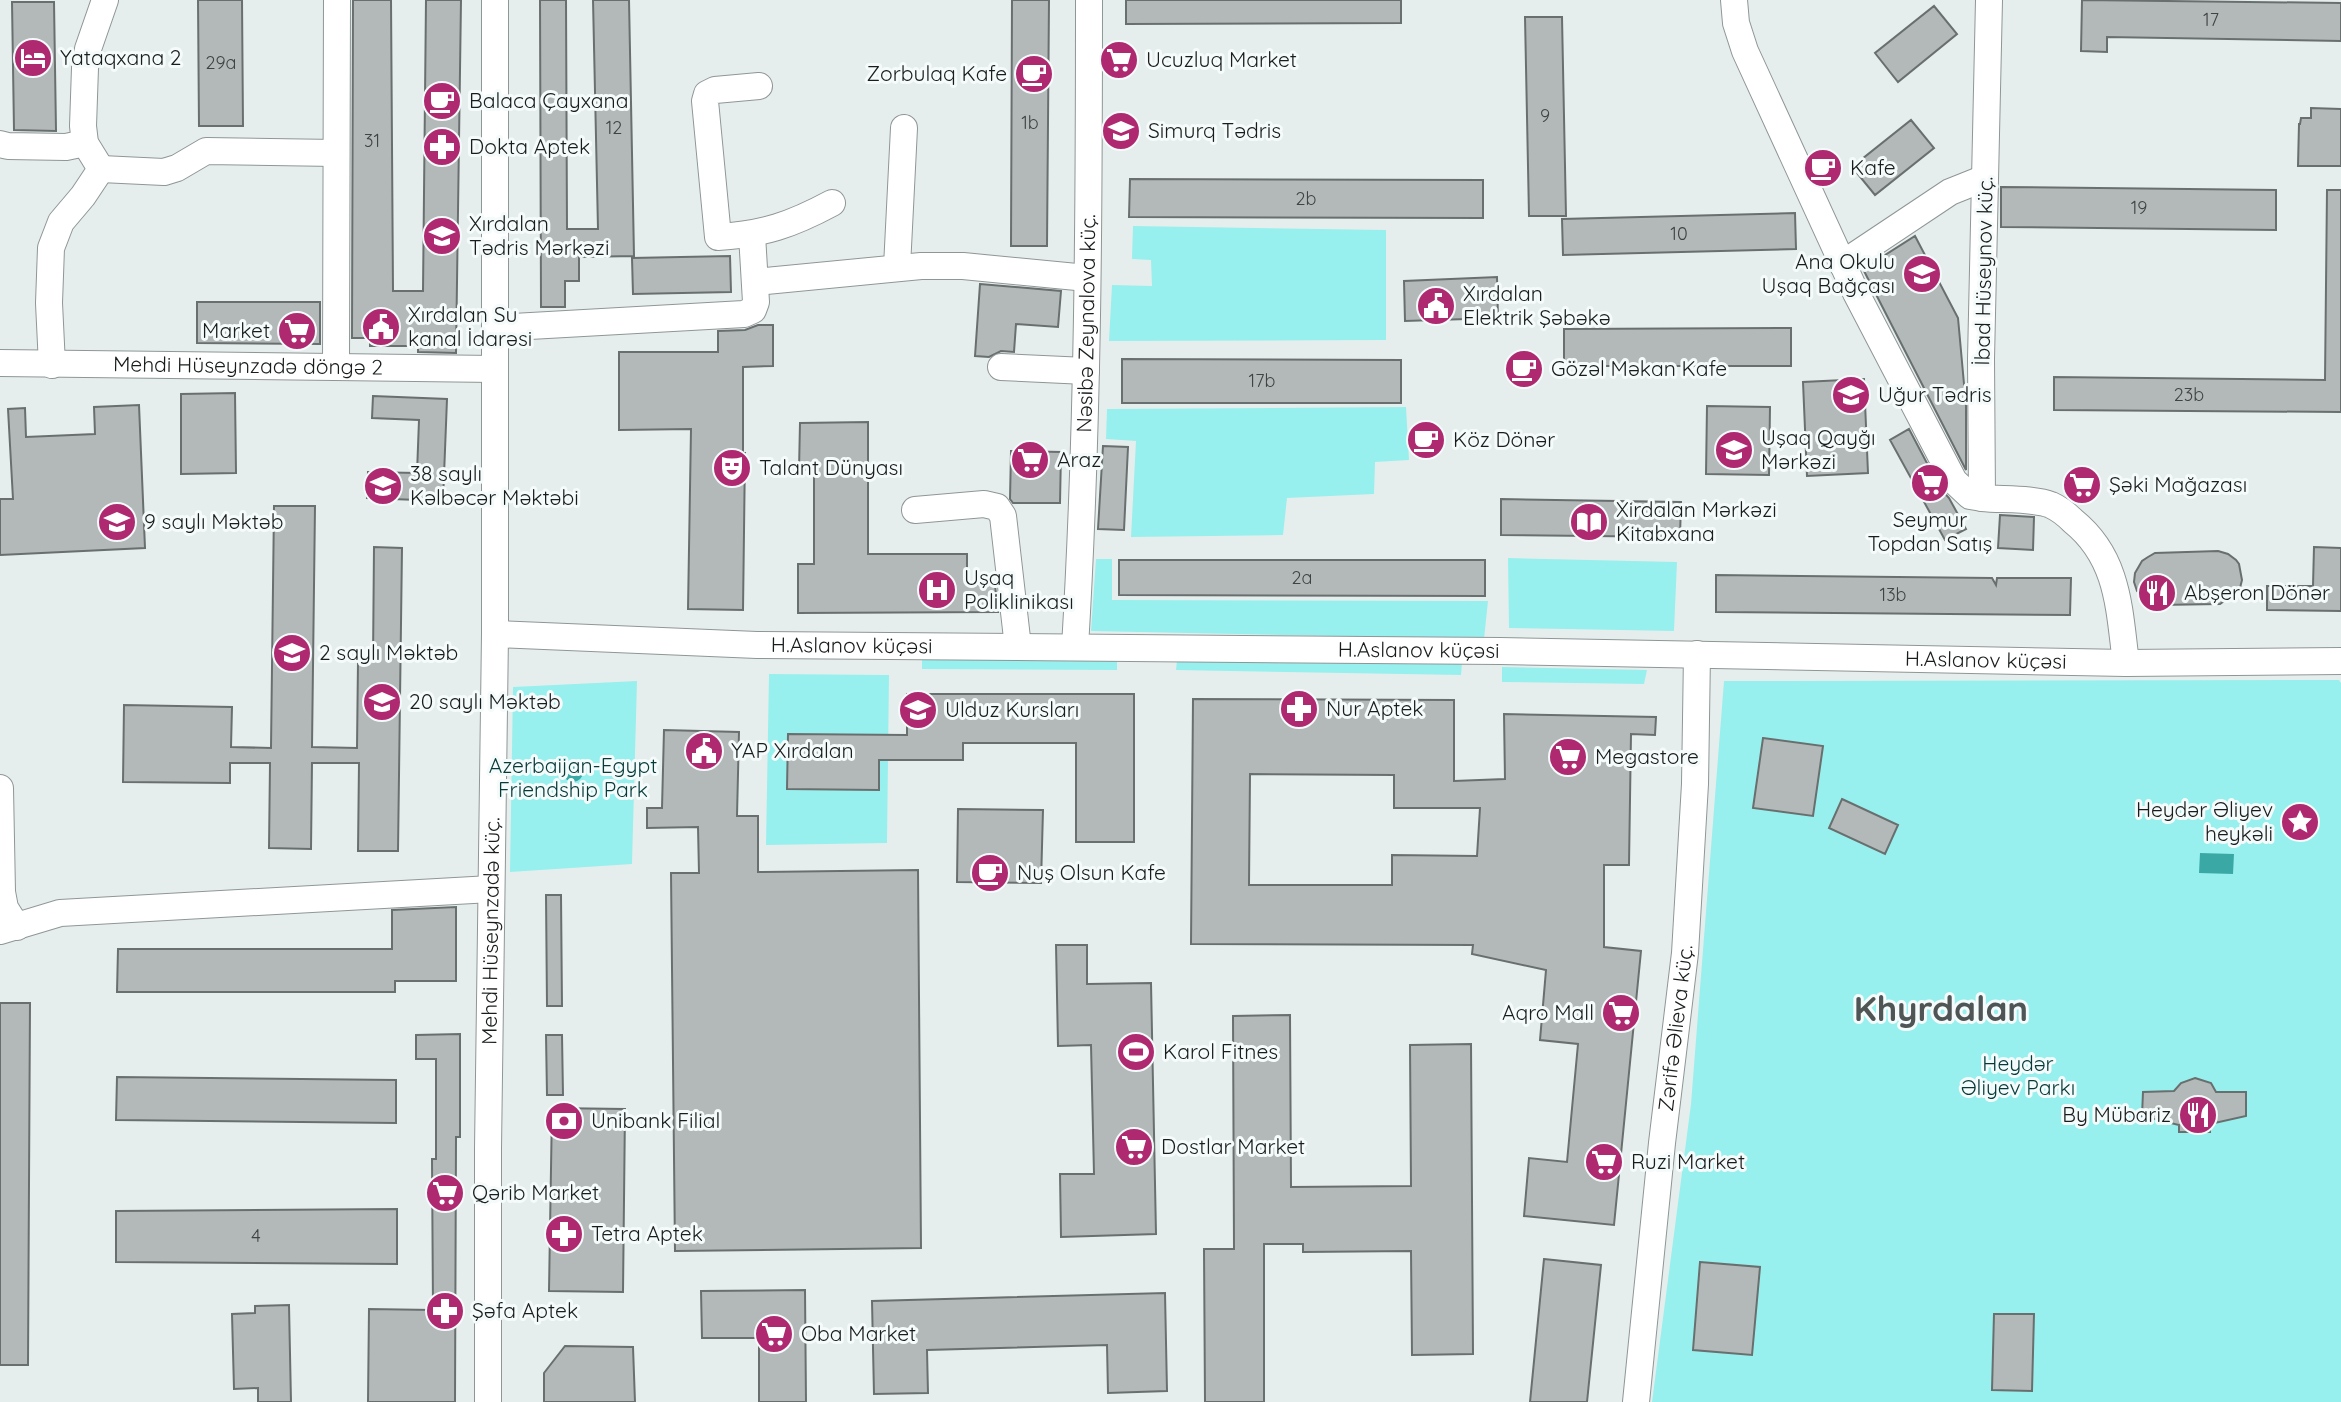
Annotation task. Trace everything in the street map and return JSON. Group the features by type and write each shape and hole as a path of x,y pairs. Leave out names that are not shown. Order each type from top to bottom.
{"street":[{"path":"101,169 85,144 83,126 85,68 93,30 105,0"},
{"path":"336,366 337,0"},
{"name":"Mehdi Hüseynzadə küç.","path":"488,1402 495,635 495,0"},
{"name":"Nəsibə Zeynalova küç.","path":"1075,646 1086,371 1089,0"},
{"path":"1734,0 1736,23 1745,51 1842,264 1954,481 1970,496 2050,505 2088,534 2109,567 2115,585 2126,663"},
{"name":"İbad Hüseynov küç.","path":"1982,498 1981,359 1989,0"},
{"path":"759,86 715,90 707,94 705,101 718,237 752,235 807,217 832,204"},
{"path":"897,267 904,128"},
{"path":"0,144 85,144"},
{"path":"101,169 164,172 177,168 206,151 336,153"},
{"path":"51,365 51,248 61,222 101,169"},
{"path":"1842,264 1950,192 1985,178"},
{"path":"495,328 744,314 753,310 756,302 752,235"},
{"path":"755,282 897,267 962,266 1087,278"},
{"name":"Mehdi Hüseynzadə döngə 2","path":"0,363 495,369"},
{"path":"1001,367 1086,371"},
{"path":"915,510 984,504 997,507 1003,516 1018,647"},
{"name":"H.Aslanov küçəsi","path":"495,635 757,645 1697,654 2126,663 2341,661"},
{"name":"Zərifə Əlieva küç.","path":"1636,1402 1662,1143 1685,953 1695,783 1697,654"},
{"path":"0,788 2,892 9,929 60,913 491,890"}],"green space":[{"path":"1133,226 1386,230 1386,340 1109,341 1112,285 1152,286 1151,260 1132,259"},
{"path":"1406,407 1409,460 1375,462 1374,494 1287,498 1283,535 1131,537 1136,441 1106,439 1107,409"},
{"path":"1508,558 1677,562 1674,631 1509,628"},
{"path":"1096,559 1112,559 1112,600 1488,601 1484,639 1091,631"},
{"path":"922,659 1117,660 1117,670 922,669"},
{"path":"1177,660 1462,663 1461,675 1176,670"},
{"path":"1502,667 1647,670 1644,684 1502,682"},
{"path":"769,674 889,675 887,843 766,845"},
{"name":"Heydər Əliyev Parkı","path":"2339,680 2341,1402 1652,1402 1691,1104 1724,681"},
{"name":"Azerbaijan-Egypt Friendship Park","path":"637,681 632,864 510,872 513,687"}],"shaded area":[{"path":"573,762 580,765 583,772 580,779 573,782 566,779 563,772 566,765"},
{"path":"2200,853 2234,854 2233,874 2199,873"}],"building":[{"path":"198,0 242,0 243,126 199,126"},
{"path":"353,0 391,0 393,291 423,291 426,0 461,0 456,353 418,352 418,346 370,346 370,338 352,338"},
{"path":"540,0 566,0 567,229 598,229 593,0 629,0 634,256 579,257 579,281 565,281 565,307 541,307"},
{"path":"1012,0 1049,0 1047,246 1011,246"},
{"path":"1126,0 1401,0 1401,23 1126,24"},
{"path":"2082,0 2341,3 2341,41 2107,37 2107,52 2081,51"},
{"path":"12,2 54,2 56,131 14,130"},
{"path":"1934,6 1957,34 1898,82 1875,53"},
{"path":"1525,17 1562,17 1566,216 1529,216"},
{"path":"2311,108 2341,109 2341,166 2298,166 2299,124 2301,118 2311,118"},
{"path":"1911,120 1934,148 1875,195 1852,167"},
{"path":"1130,179 1483,180 1483,218 1129,217"},
{"path":"2001,187 2276,190 2276,230 2001,227"},
{"path":"2327,190 2341,190 2341,412 2054,410 2054,377 2325,380"},
{"path":"1795,213 1796,249 1563,255 1562,219"},
{"path":"1915,236 1958,318 1966,406 1966,470 1863,269"},
{"path":"730,256 731,292 633,294 632,258"},
{"path":"1497,277 1498,318 1405,321 1404,281"},
{"path":"980,284 1061,291 1058,327 1016,324 1014,352 1001,351 989,357 975,356"},
{"path":"197,302 320,302 320,344 197,343"},
{"path":"758,325 773,325 773,366 743,367 743,610 688,609 691,429 619,430 619,352 718,352 718,331 745,330"},
{"path":"1791,328 1791,366 1564,366 1564,329"},
{"path":"1122,359 1401,360 1401,403 1122,403"},
{"path":"1864,379 1868,473 1807,476 1803,382"},
{"path":"235,393 236,473 181,474 181,394"},
{"path":"373,396 447,399 443,501 367,498 368,472 417,473 419,420 372,418"},
{"path":"139,405 145,548 0,555 0,499 13,499 8,409 25,408 26,437 95,434 94,407"},
{"path":"1707,406 1770,407 1769,475 1706,474"},
{"path":"868,422 868,554 967,554 967,585 995,585 998,612 798,613 798,564 814,564 814,470 799,470 800,423"},
{"path":"1909,429 1940,488 1949,498 1966,529 1945,540 1890,440"},
{"path":"1103,446 1128,447 1124,530 1098,529"},
{"path":"1011,451 1061,452 1060,503 1013,503 1010,499"},
{"path":"1501,499 1681,502 1680,537 1501,535"},
{"path":"274,506 315,506 312,747 357,748 358,661 373,661 374,547 402,548 398,851 358,851 359,763 312,763 311,849 269,848 270,763 230,763 230,783 123,782 124,705 232,707 231,747 271,748"},
{"path":"2000,515 2034,517 2033,550 1998,548"},
{"path":"2314,547 2341,548 2341,611 2267,610 2267,586 2313,586"},
{"path":"2218,551 2236,560 2242,580 2240,588 2220,604 2158,605 2150,603 2137,591 2135,573 2142,561 2155,553"},
{"path":"1119,560 1485,560 1485,596 1119,595"},
{"path":"1716,575 1992,578 1996,585 1997,578 2071,578 2070,615 1716,612"},
{"path":"907,694 1134,694 1134,842 1076,842 1076,743 963,743 963,760 879,760 879,790 787,789 788,734 907,735"},
{"path":"1193,699 1454,700 1454,781 1505,779 1504,714 1656,717 1655,735 1631,734 1629,865 1604,865 1604,947 1641,951 1614,1225 1524,1216 1529,1158 1567,1162 1578,1044 1540,1040 1546,970 1472,954 1473,945 1191,944","holes":["1250,774 1394,775 1394,808 1480,808 1477,856 1392,855 1392,885 1249,885"]},
{"path":"664,730 739,732 737,816 758,816 758,872 918,870 921,1248 675,1251 671,873 699,873 698,827 647,828 647,808 662,808"},
{"path":"1763,738 1823,746 1813,816 1753,808"},
{"path":"1842,799 1898,825 1885,854 1829,828"},
{"path":"958,809 1043,810 1041,883 957,882"},
{"path":"546,895 561,895 562,1006 547,1006"},
{"path":"456,907 456,981 395,981 395,992 117,992 118,949 392,949 392,910"},
{"path":"1056,945 1087,945 1087,984 1151,983 1156,1234 1061,1237 1060,1174 1094,1174 1091,1045 1058,1046"},
{"path":"0,1003 30,1003 28,1365 0,1365"},
{"path":"1290,1015 1291,1187 1411,1186 1410,1045 1471,1044 1473,1354 1412,1355 1411,1251 1303,1252 1303,1244 1264,1244 1264,1402 1205,1402 1204,1249 1234,1249 1233,1016"},
{"path":"460,1034 460,1137 456,1137 455,1402 368,1402 369,1309 433,1310 432,1159 436,1159 436,1059 416,1059 416,1035"},
{"path":"546,1035 562,1035 563,1095 547,1095"},
{"path":"117,1077 396,1080 396,1123 116,1120"},
{"path":"2195,1078 2211,1083 2216,1092 2246,1092 2246,1116 2210,1124 2210,1132 2179,1132 2179,1125 2142,1116 2143,1092 2174,1091 2181,1083"},
{"path":"552,1108 625,1109 623,1292 549,1291"},
{"path":"397,1209 397,1264 116,1262 116,1211"},
{"path":"1544,1259 1601,1265 1587,1402 1530,1402"},
{"path":"1700,1262 1760,1267 1752,1355 1693,1350"},
{"path":"805,1290 806,1402 759,1402 759,1338 702,1338 701,1291"},
{"path":"1165,1293 1167,1391 1108,1393 1107,1345 927,1350 928,1393 874,1394 872,1301"},
{"path":"289,1305 291,1402 258,1402 258,1388 234,1389 232,1314 255,1313 255,1306"},
{"path":"1994,1314 2034,1314 2032,1391 1992,1390"},
{"path":"565,1346 633,1347 635,1402 544,1402 544,1373"}],"place":[{"name":"Yataqxana 2","path":"33,58"},
{"name":"Ucuzluq Market","path":"1119,60"},
{"name":"Zorbulaq Kafe","path":"1034,74"},
{"name":"Balaca Çayxana","path":"442,101"},
{"name":"Simurq Tədris","path":"1121,131"},
{"name":"Dokta Aptek","path":"442,147"},
{"name":"Kafe","path":"1823,168"},
{"name":"Xırdalan Tədris Mərkəzi","path":"442,236"},
{"name":"Ana Okulu Uşaq Bağçası","path":"1922,274"},
{"name":"Xırdalan Elektrik Şəbəkə","path":"1436,306"},
{"name":"Xırdalan Su kanal İdarəsi","path":"381,327"},
{"name":"Market","path":"297,331"},
{"name":"Gözəl Məkan Kafe","path":"1524,369"},
{"name":"Uğur Tədris","path":"1851,395"},
{"name":"Köz Dönər","path":"1426,440"},
{"name":"Uşaq Qayğı Mərkəzi","path":"1734,450"},
{"name":"Araz","path":"1030,460"},
{"name":"Talant Dünyası","path":"732,468"},
{"name":"Seymur Topdan Satış","path":"1930,483"},
{"name":"Şəki Mağazası","path":"2082,485"},
{"name":"38 saylı Kəlbəcər Məktəbi","path":"383,486"},
{"name":"9 saylı Məktəb","path":"117,522"},
{"name":"Xirdalan Mərkəzi Kitabxana","path":"1589,522"},
{"name":"Uşaq Poliklinikası","path":"937,590"},
{"name":"Abşeron Dönər","path":"2157,593"},
{"name":"2 saylı Məktəb","path":"292,653"},
{"name":"20 saylı Məktəb","path":"382,702"},
{"name":"Nur Aptek","path":"1299,709"},
{"name":"Ulduz Kursları","path":"918,710"},
{"name":"YAP Xırdalan","path":"704,751"},
{"name":"Megastore","path":"1568,757"},
{"name":"Heydər Əliyev heykəli","path":"2300,822"},
{"name":"Nuş Olsun Kafe","path":"990,873"},
{"name":"Aqro Mall","path":"1621,1013"},
{"name":"Karol Fitnes","path":"1136,1052"},
{"name":"By Mübariz","path":"2198,1115"},
{"name":"Unibank Filial","path":"564,1121"},
{"name":"Dostlar Market","path":"1134,1147"},
{"name":"Ruzi Market","path":"1604,1162"},
{"name":"Qərib Market","path":"445,1193"},
{"name":"Tetra Aptek","path":"564,1234"},
{"name":"Şəfa Aptek","path":"445,1311"},
{"name":"Oba Market","path":"774,1334"}],"district":[{"name":"Khyrdalan","path":"1941,1009"}]}
